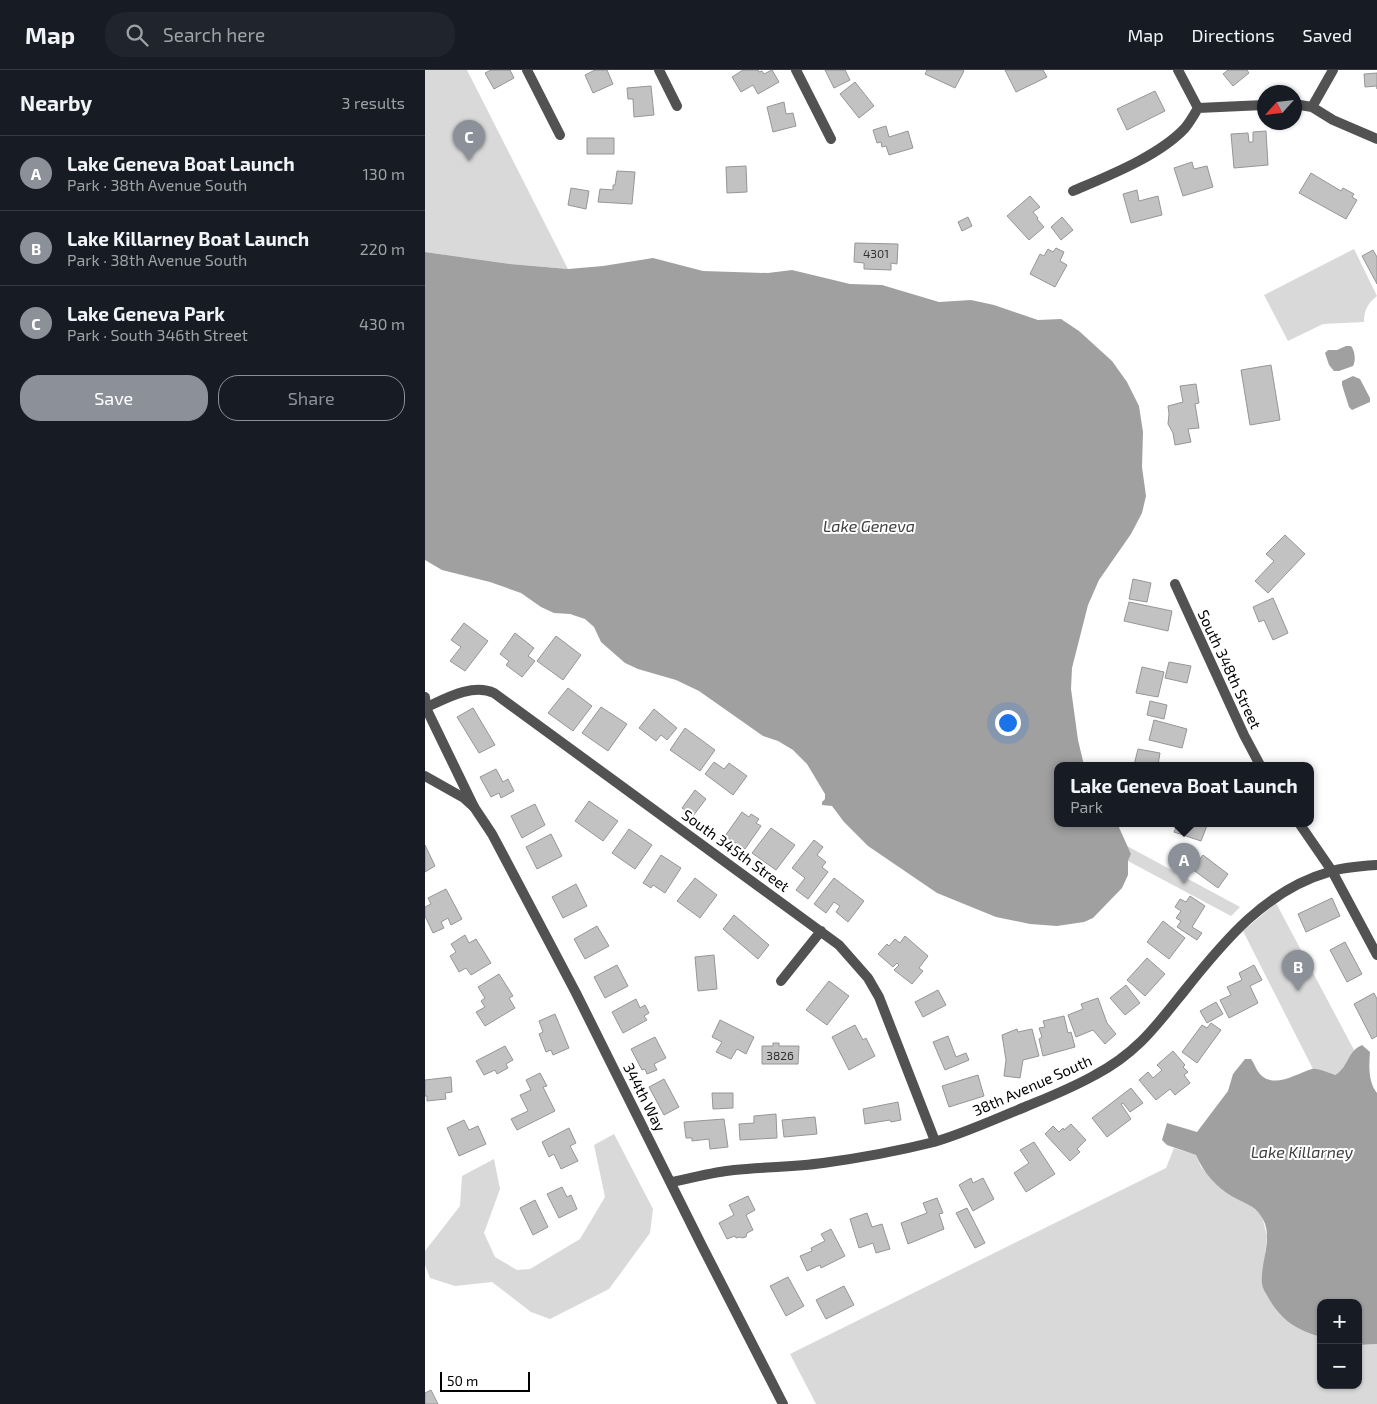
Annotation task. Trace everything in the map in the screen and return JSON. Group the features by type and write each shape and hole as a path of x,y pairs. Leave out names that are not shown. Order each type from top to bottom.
{"street":[{"path":"527,70 560,135"},
{"path":"659,70 677,106"},
{"path":"796,70 831,139"},
{"path":"1178,70 1198,108"},
{"path":"1312,107 1333,70"},
{"path":"1198,108 1257,105"},
{"path":"1302,105 1312,107 1333,120 1377,139"},
{"path":"1073,191 1140,160 1168,142 1185,127 1198,108"},
{"name":"South 348th Street","path":"1175,584 1244,735 1258,762"},
{"name":"South 345th Street","path":"425,708 457,695 480,689 494,693 839,945 868,978 879,997 935,1141"},
{"path":"425,697 425,708 474,807"},
{"path":"425,776 464,798 474,807"},
{"name":"344th Way","path":"474,807 492,834 576,993 783,1404"},
{"path":"1302,827 1331,871 1377,955"},
{"name":"38th Avenue South","path":"671,1182 730,1170 821,1163 857,1158 935,1141 1064,1091 1094,1076 1124,1057 1150,1034 1221,947 1248,919 1282,892 1314,876 1331,871 1377,865"},
{"path":"781,981 821,930"}],"shaded area":[{"path":"425,70 467,70 568,269 510,264 425,252"},
{"path":"1354,249 1377,296 1367,307 1364,322 1323,324 1288,341 1264,295"},
{"path":"1127,846 1240,907 1231,916 1128,861 1131,854"},
{"path":"1276,903 1354,1050 1339,1073 1335,1075 1313,1069 1243,931"},
{"path":"614,1134 653,1209 650,1233 609,1289 550,1319 531,1312 492,1282 455,1286 430,1278 425,1265 425,1251 460,1206 462,1176 494,1159 500,1189 484,1233 495,1257 517,1270 530,1269 580,1239 605,1197 594,1145"},
{"path":"1174,1148 1196,1155 1201,1167 1222,1189 1233,1197 1248,1203 1262,1216 1267,1236 1262,1285 1317,1336 1317,1389 1362,1389 1362,1345 1377,1344 1377,1404 816,1404 790,1354 1166,1168"}],"water":[{"name":"Lake Geneva","path":"425,252 510,264 568,269 603,266 653,258 703,271 768,273 792,270 850,284 882,285 939,302 971,300 994,305 1038,320 1061,319 1079,331 1112,361 1127,382 1139,406 1143,432 1142,467 1146,496 1142,513 1131,534 1099,580 1088,605 1072,668 1071,689 1078,740 1083,762 1054,762 1054,827 1119,827 1131,854 1128,861 1128,875 1122,888 1093,918 1084,922 1057,926 1030,924 996,917 937,893 868,846 844,822 832,806 822,805 825,794 807,764 793,750 778,741 763,736 699,691 676,680 638,669 625,663 601,642 594,627 585,619 570,614 554,613 541,607 521,593 490,582 442,570 425,560"},
{"path":"1351,346 1353,350 1354,364 1339,371 1334,371 1329,365 1325,353 1328,350 1337,350"},
{"path":"1353,376 1360,379 1370,398 1370,402 1352,410 1349,407 1342,381"},
{"name":"Lake Killarney","path":"1362,1045 1370,1052 1369,1068 1372,1084 1377,1093 1377,1344 1362,1345 1362,1299 1317,1299 1317,1336 1296,1327 1278,1312 1262,1285 1267,1232 1261,1216 1252,1207 1233,1197 1216,1184 1202,1167 1196,1155 1167,1145 1162,1140 1167,1123 1197,1132 1228,1091 1233,1074 1245,1059 1251,1059 1262,1076 1274,1081 1312,1069 1335,1075 1340,1072 1350,1055"}],"building":[{"path":"491,70 510,70 514,78 494,89 485,73"},
{"path":"595,70 607,70 613,84 593,93 585,75"},
{"path":"743,70 758,70 764,74 772,70 779,82 758,94 753,85 741,92 732,77"},
{"path":"825,70 845,70 850,80 834,88"},
{"path":"927,70 964,71 955,88 925,74"},
{"path":"1005,70 1043,70 1047,77 1016,92"},
{"path":"1228,70 1247,70 1249,73 1233,86 1223,74"},
{"path":"1377,73 1377,86 1365,87 1364,74"},
{"path":"855,82 874,106 859,118 840,94"},
{"path":"651,86 654,115 634,117 633,99 628,99 627,88"},
{"path":"1155,91 1165,111 1127,130 1117,109"},
{"path":"784,102 786,114 793,113 796,126 773,132 767,107"},
{"path":"886,126 889,137 908,131 913,148 889,155 886,146 882,147 881,142 877,143 873,130"},
{"path":"1266,131 1268,165 1234,168 1231,134 1248,133 1249,142 1253,142 1253,132"},
{"path":"587,138 614,138 614,154 587,154"},
{"path":"1192,162 1194,169 1207,166 1213,187 1183,196 1174,168"},
{"path":"746,166 747,192 727,193 726,167"},
{"path":"617,171 635,172 632,204 598,202 600,189 613,190"},
{"path":"1311,173 1341,191 1343,188 1354,194 1352,197 1357,200 1346,219 1299,193"},
{"path":"571,188 589,191 586,209 568,205"},
{"path":"1137,190 1139,201 1158,196 1162,215 1131,223 1123,194"},
{"path":"1030,196 1040,207 1033,212 1044,227 1029,240 1007,216"},
{"path":"968,217 972,226 962,231 958,222"},
{"path":"1062,217 1073,230 1061,240 1051,227"},
{"path":"855,243 898,244 897,264 891,263 891,270 864,269 864,263 854,262"},
{"path":"1056,248 1064,252 1060,261 1067,265 1055,287 1030,274 1040,254 1044,256 1048,249 1053,252"},
{"path":"1373,250 1377,257 1377,284 1362,256"},
{"path":"1271,365 1280,420 1250,425 1241,370"},
{"path":"1196,384 1199,403 1195,404 1199,428 1188,429 1191,442 1175,445 1173,433 1168,424 1168,406 1183,402 1180,386"},
{"path":"1285,535 1305,554 1268,593 1255,581 1274,561 1266,554"},
{"path":"1133,579 1151,583 1147,602 1129,599"},
{"path":"1273,598 1288,633 1273,640 1264,620 1259,622 1253,607"},
{"path":"1129,602 1172,611 1168,631 1124,621"},
{"path":"464,623 488,641 465,671 450,661 461,647 451,640"},
{"path":"515,633 534,648 528,656 535,661 522,677 506,665 509,661 500,654"},
{"path":"556,636 581,655 563,680 537,661"},
{"path":"1169,662 1191,666 1187,683 1165,678"},
{"path":"1142,667 1164,672 1158,697 1136,693"},
{"path":"568,688 592,706 573,731 548,713"},
{"path":"1150,701 1167,705 1164,719 1147,715"},
{"path":"601,707 627,724 608,751 582,733"},
{"path":"473,708 495,745 479,753 457,717"},
{"path":"654,709 677,728 667,740 661,735 656,741 639,728"},
{"path":"1154,720 1187,729 1182,748 1149,740"},
{"path":"685,728 715,750 700,771 670,750"},
{"path":"1138,749 1160,753 1158,762 1135,762"},
{"path":"714,762 724,769 729,763 747,776 733,795 705,774"},
{"path":"496,769 503,782 508,779 514,791 501,798 499,793 491,797 480,777"},
{"path":"695,790 706,799 693,816 682,808"},
{"path":"589,801 618,821 603,841 575,821"},
{"path":"535,804 545,825 522,838 511,816"},
{"path":"742,812 749,817 751,814 759,819 756,823 761,826 745,849 725,836"},
{"path":"1176,827 1206,827 1201,841 1174,832"},
{"path":"771,828 795,845 776,870 752,853"},
{"path":"629,829 652,845 635,869 612,853"},
{"path":"551,834 562,856 537,869 526,847"},
{"path":"814,840 823,847 817,855 826,862 822,867 828,872 808,899 796,890 805,878 792,868"},
{"path":"425,845 435,866 425,872"},
{"path":"661,855 681,868 665,893 653,885 651,888 643,883"},
{"path":"1203,855 1228,874 1218,888 1192,869"},
{"path":"695,878 717,895 700,918 677,901"},
{"path":"834,878 864,901 848,922 836,912 840,906 834,902 826,913 814,904"},
{"path":"576,884 587,906 563,918 552,897"},
{"path":"446,889 462,919 451,925 448,918 441,922 444,928 433,933 425,916 425,907 431,904 428,898"},
{"path":"1190,896 1205,906 1192,927 1202,933 1197,940 1177,927 1181,921 1176,918 1181,911 1175,907 1180,899 1186,902"},
{"path":"1332,898 1340,916 1306,932 1298,914"},
{"path":"734,915 769,945 758,959 723,929"},
{"path":"1163,921 1185,938 1169,959 1147,942"},
{"path":"597,926 609,946 585,959 574,939"},
{"path":"465,935 469,943 476,939 491,963 471,975 466,968 459,972 450,956 456,952 451,944"},
{"path":"905,936 928,956 919,968 923,971 912,984 894,970 899,965 897,963 893,967 878,954 887,944 889,946 895,939 900,943"},
{"path":"1345,942 1362,974 1347,982 1330,950"},
{"path":"714,955 717,989 698,991 695,957"},
{"path":"1147,958 1165,974 1145,996 1127,980"},
{"path":"617,965 628,986 605,998 594,977"},
{"path":"1254,965 1262,980 1250,986 1258,1003 1229,1018 1220,1000 1231,995 1227,987 1242,980 1239,973"},
{"path":"499,974 513,996 509,998 515,1008 485,1026 476,1012 485,1007 481,1001 485,998 478,987"},
{"path":"829,981 849,996 827,1025 806,1010"},
{"path":"1126,985 1140,1003 1125,1015 1110,998"},
{"path":"938,990 946,1005 923,1017 915,1002"},
{"path":"1374,993 1377,999 1377,1036 1372,1039 1354,1004"},
{"path":"1098,998 1107,1023 1116,1034 1105,1044 1093,1030 1076,1037 1068,1015 1083,1009 1081,1004"},
{"path":"636,999 640,1008 645,1005 649,1013 644,1016 647,1020 623,1033 612,1012"},
{"path":"1216,1002 1223,1014 1207,1023 1200,1011"},
{"path":"555,1014 569,1048 553,1055 551,1050 546,1052 539,1034 543,1032 539,1021"},
{"path":"1064,1016 1068,1033 1071,1032 1075,1047 1043,1056 1039,1039 1042,1037 1039,1028 1045,1027 1043,1021"},
{"path":"720,1020 754,1037 746,1054 737,1049 731,1059 716,1052 722,1042 712,1037"},
{"path":"1211,1023 1221,1030 1197,1063 1182,1052 1202,1025 1207,1028"},
{"path":"855,1025 863,1040 866,1038 875,1056 849,1070 832,1037"},
{"path":"1017,1029 1018,1032 1032,1029 1039,1056 1023,1060 1020,1078 1004,1076 1006,1060 1002,1035"},
{"path":"948,1036 956,1057 966,1053 969,1060 945,1070 933,1042"},
{"path":"655,1037 666,1058 654,1064 657,1070 647,1074 645,1069 642,1070 631,1049"},
{"path":"773,1043 779,1043 779,1046 799,1046 798,1064 762,1064 762,1046 773,1046"},
{"path":"505,1046 513,1060 506,1064 508,1068 497,1074 495,1070 484,1075 476,1061"},
{"path":"1173,1051 1185,1065 1183,1067 1188,1072 1184,1075 1190,1083 1175,1095 1170,1089 1156,1100 1139,1080 1148,1072 1153,1078 1162,1070 1157,1065"},
{"path":"540,1073 547,1086 543,1087 555,1111 517,1130 511,1119 528,1111 520,1095 531,1090 526,1080"},
{"path":"978,1075 984,1096 949,1107 942,1086"},
{"path":"451,1077 452,1092 445,1093 446,1099 427,1101 427,1096 425,1096 425,1080"},
{"path":"664,1079 679,1107 664,1115 649,1087"},
{"path":"1131,1088 1143,1103 1130,1112 1123,1103 1121,1104 1131,1119 1107,1137 1092,1118"},
{"path":"712,1093 733,1093 733,1108 713,1109"},
{"path":"898,1102 901,1120 865,1124 863,1109"},
{"path":"776,1114 777,1138 740,1140 739,1124 754,1123 754,1116"},
{"path":"815,1117 817,1134 784,1137 782,1120"},
{"path":"724,1119 728,1147 710,1149 709,1139 692,1141 692,1138 686,1138 684,1122"},
{"path":"464,1120 469,1130 478,1126 486,1144 459,1156 447,1128"},
{"path":"1071,1124 1086,1140 1077,1149 1080,1152 1070,1161 1045,1134 1053,1126 1059,1132"},
{"path":"569,1128 576,1143 570,1146 578,1161 561,1169 554,1154 549,1157 542,1142"},
{"path":"1034,1142 1055,1174 1026,1192 1014,1173 1029,1163 1020,1150"},
{"path":"971,1178 973,1183 983,1178 994,1199 973,1211 959,1185"},
{"path":"562,1187 567,1197 571,1195 577,1209 559,1218 547,1194"},
{"path":"748,1196 755,1210 746,1215 753,1230 747,1233 746,1237 736,1238 735,1236 727,1239 719,1223 734,1215 729,1205"},
{"path":"937,1198 943,1213 939,1214 944,1229 908,1244 901,1223 927,1213 923,1203"},
{"path":"535,1200 548,1227 533,1235 520,1208"},
{"path":"967,1208 985,1243 975,1248 956,1213"},
{"path":"867,1213 872,1227 882,1224 890,1249 876,1253 873,1243 859,1248 850,1219"},
{"path":"831,1229 845,1256 821,1268 820,1265 807,1271 800,1256 812,1251 811,1248 825,1241 821,1234"},
{"path":"788,1277 804,1306 786,1316 770,1286"},
{"path":"844,1286 854,1305 826,1319 816,1300"},
{"path":"431,1390 438,1404 425,1404 425,1393"}],"place":[{"name":"Lake Geneva Park","path":"469,161"},
{"name":"Lake Geneva Boat Launch","path":"1184,884"},
{"name":"Lake Killarney Boat Launch","path":"1298,991"}]}
